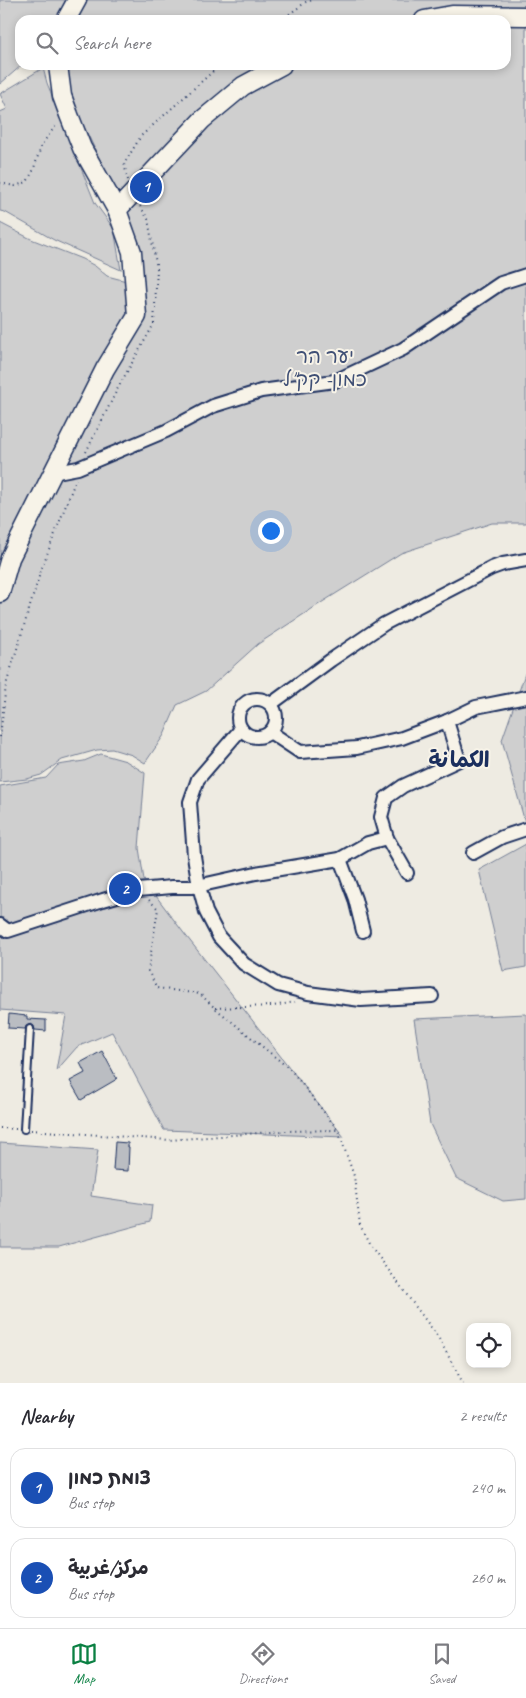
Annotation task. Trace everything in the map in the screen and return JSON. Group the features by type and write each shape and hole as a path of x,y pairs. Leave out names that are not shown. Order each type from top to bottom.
{"main road":[{"path":"69,15 77,0"},
{"path":"511,16 526,16"},
{"path":"0,593 10,558 52,473 105,369 137,316 132,252 117,210 82,148 62,96 59,70"},
{"path":"117,210 202,120 243,86 273,70"}],"street":[{"path":"52,473 87,464 166,431 213,406 262,391 335,381 403,349 501,283 526,274"},
{"path":"271,704 338,655 396,617 492,568 526,560"},
{"path":"270,732 300,752 357,748 402,738 476,707 526,697"},
{"path":"259,698 271,704 276,715 276,721 270,732 258,737 252,736 241,729 238,717 242,705 247,701 259,698"},
{"path":"407,873 387,838 381,817 386,798 404,786 459,760 447,720"},
{"path":"241,729 198,779 190,802 194,856 199,886 206,912 219,937 244,964 278,985 308,993 361,1000 432,996"},
{"path":"473,853 502,837 526,829"},
{"path":"0,925 8,931 138,890 199,886 256,873 340,859 368,843 387,838"},
{"path":"340,859 355,899 364,931"}],"lane":[{"path":"24,1129 30,1028"}],"path":[{"path":"288,15 306,2 313,0"},
{"path":"132,194 124,164 141,136 214,70"},
{"path":"0,183 15,186 27,182 33,171 42,144 61,119 69,115"},
{"path":"138,890 158,910 148,971 157,988 200,994 291,1070 338,1130 354,1176 360,1225 370,1245 438,1337 463,1383"},
{"path":"215,1008 273,1006 299,1001"},
{"path":"0,1128 169,1140 284,1131 338,1130"}],"green space":[{"name":"יער הר כמון- קק\"ל","path":"0,0 526,0 526,523 492,523 401,553 324,601 258,644 206,691 177,705 164,735 145,763 132,755 112,749 97,750 62,760 41,775 27,779 0,782 0,223 31,239 82,259 95,266 107,276 142,285 142,257 134,231 67,91 62,70 511,70 511,15 15,15 16,70 0,84"},
{"path":"40,70 44,70 95,203 114,229 121,270 54,240 0,211 0,112 7,109 0,94"},
{"path":"526,671 526,826 502,740"},
{"path":"101,754 126,761 145,773 139,848 144,880 344,1137 164,1130 112,1032 77,1047 56,1071 66,1015 0,1010 0,786 46,778 58,765 84,761"},
{"path":"526,844 526,967 503,971 479,870"},
{"path":"526,1014 526,1199 503,1201 456,1178 430,1124 414,1019"},
{"path":"0,1143 98,1150 91,1196 152,1205 150,1222 59,1247 0,1247"}],"building":[{"path":"9,1014 27,1016 27,1019 46,1020 46,1031 35,1030 31,1024 26,1026 25,1029 8,1028"},
{"path":"102,1051 117,1079 81,1100 70,1081 85,1073 80,1063"},
{"path":"115,1142 128,1143 128,1171 113,1170"}],"place":[{"name":"צומת כמון","path":"146,187"},
{"name":"مركز/غربية","path":"125,889"}],"district":[{"name":"الكمانة","path":"459,760"}]}
